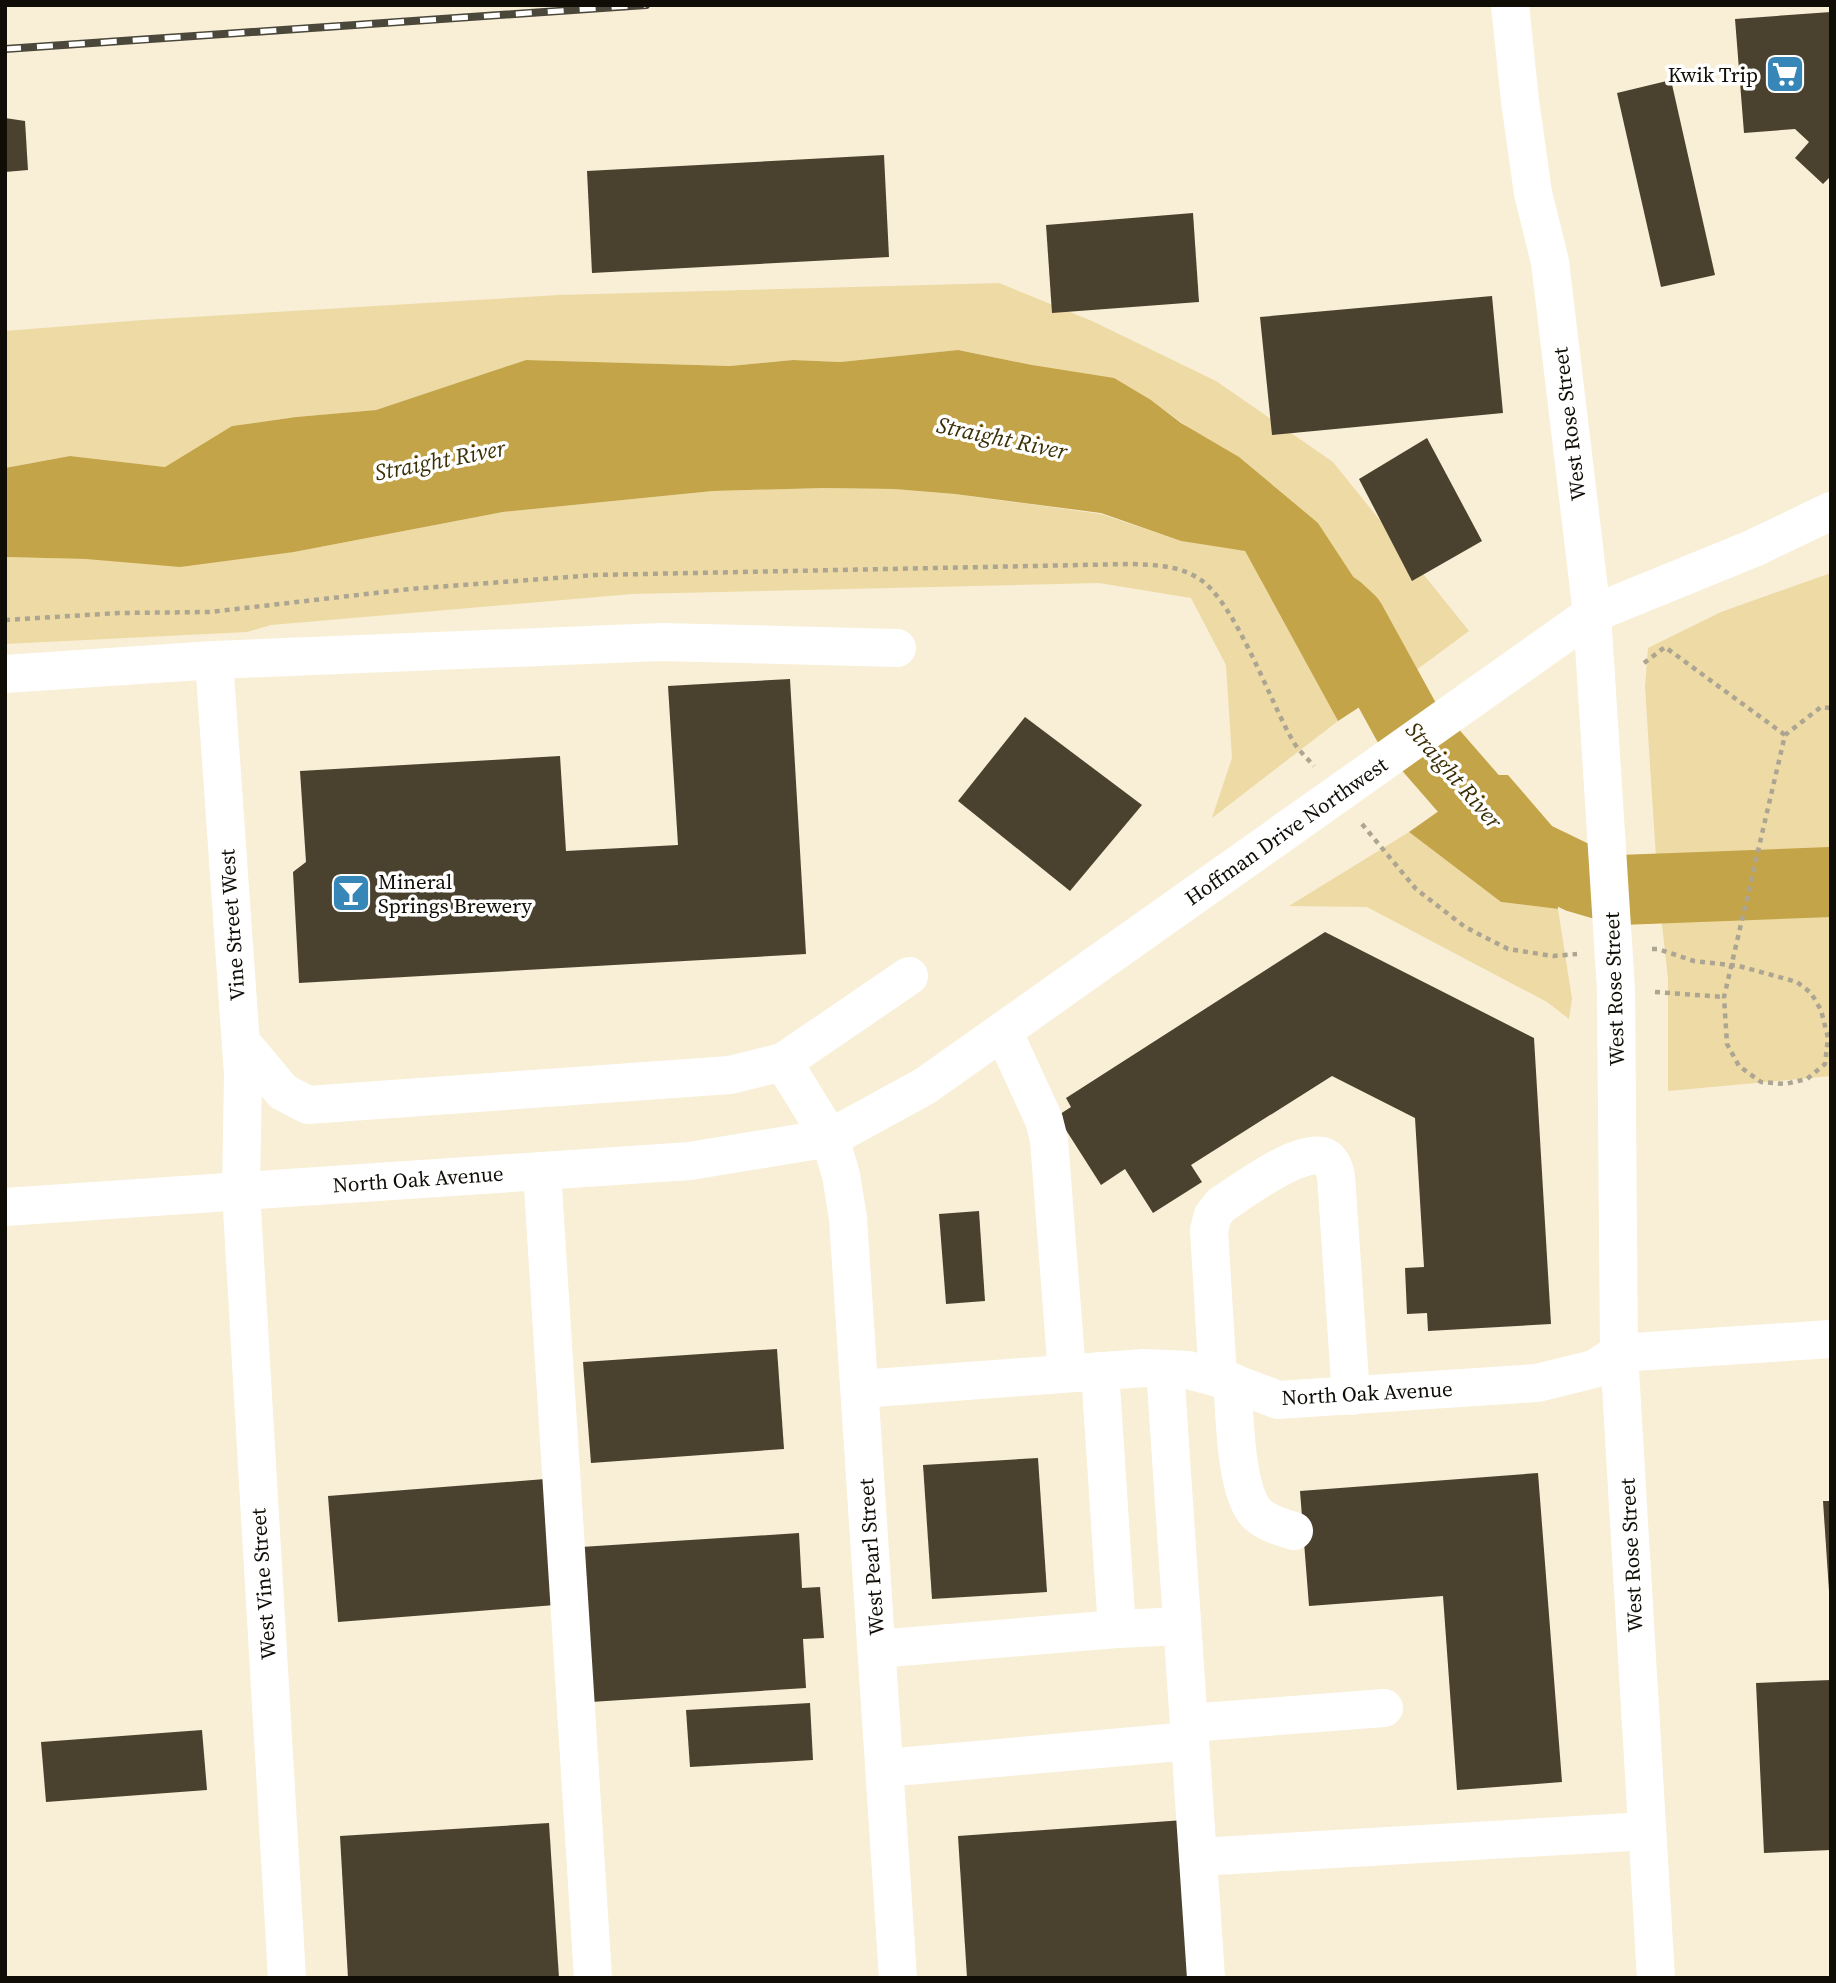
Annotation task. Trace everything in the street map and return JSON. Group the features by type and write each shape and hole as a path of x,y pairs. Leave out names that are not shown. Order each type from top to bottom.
{"street":[{"name":"West Rose Street","path":"1510,5 1533,193 1550,262 1592,614 1616,990 1619,1353 1656,1978"},
{"name":"Hoffman Drive Northwest","path":"830,1138 925,1086 1592,614 1754,548 1831,511"},
{"path":"5,674 214,660 662,642 897,648"},
{"name":"Vine Street West","path":"214,660 241,1042 241,1191"},
{"path":"241,1042 283,1092 308,1105 730,1075 783,1062 909,976"},
{"path":"1003,1031 1044,1120 1049,1140 1084,1372 1117,1629"},
{"name":"West Pearl Street","path":"783,1062 830,1138 841,1175 848,1218 898,1978"},
{"name":"North Oak Avenue","path":"5,1207 690,1161 830,1138"},
{"path":"1294,1531 1271,1524 1256,1512 1244,1492 1225,1380 1209,1230 1213,1215 1221,1205 1292,1161 1316,1155 1326,1158 1332,1164 1336,1176 1351,1396"},
{"path":"542,1171 593,1978"},
{"name":"West Vine Street","path":"241,1191 287,1978"},
{"name":"North Oak Avenue","path":"860,1389 1144,1368 1188,1370 1225,1380 1278,1400 1537,1383 1594,1369 1619,1353 1831,1339"},
{"path":"1165,1369 1206,1978"},
{"path":"877,1649 1182,1626"},
{"path":"885,1768 1384,1708"},
{"path":"1198,1857 1647,1830"}],"path":[{"path":"5,620 119,613 210,612 410,589 596,575 1130,564 1173,567 1199,579 1215,593 1238,630 1294,743 1320,774"},
{"path":"1644,663 1665,646 1785,735"},
{"path":"1645,950 1658,949 1693,961 1739,966 1797,982 1811,993 1821,1010 1828,1038 1825,1064 1807,1079 1785,1084 1761,1082 1739,1066 1727,1044 1724,997 1765,813 1785,735 1821,707 1831,708"},
{"path":"1355,816 1416,889 1465,927 1508,949 1553,956 1579,954"},
{"path":"1616,990 1724,997"}],"shaded area":[{"path":"999,283 1092,321 1216,381 1333,462 1469,631 1415,671 1318,523 1151,400 1032,365 958,350 840,362 793,360 730,366 526,360 376,410 232,426 165,467 70,456 5,468 5,331 559,295"},
{"path":"894,489 955,494 1101,514 1181,541 1245,551 1338,721 1212,818 1232,758 1226,665 1191,598 1099,583 632,594 271,625 247,632 5,644 5,557 86,559 294,552 503,512 713,491"},
{"path":"1831,573 1831,1076 1668,1091 1668,979 1658,889 1645,687 1648,648 1721,612"},
{"path":"1409,832 1501,902 1558,909 1572,999 1569,1019 1547,1002 1367,907 1289,906"}],"water":[{"path":"958,350 1114,378 1151,400 1181,423 1239,457 1318,523 1415,671 1338,721 1245,551 1181,541 1101,513 894,489 713,491 503,512 294,552 180,567 86,559 5,557 5,468 70,456 165,467 232,426 376,410 526,360 730,366 793,360 840,362"},
{"path":"1490,775 1508,775 1552,826 1558,909 1501,902 1409,832"}],"building":[{"name":"Kwik Trip","path":"1831,12 1831,176 1823,184 1795,158 1809,142 1795,129 1744,133 1735,19"},
{"path":"1671,80 1715,275 1661,287 1617,93"},
{"path":"5,118 25,121 28,170 5,172"},
{"path":"884,155 889,257 592,273 587,171"},
{"path":"1193,213 1199,302 1052,313 1046,225"},
{"path":"1492,296 1503,413 1272,435 1260,317"},
{"path":"1427,438 1482,541 1412,581 1359,479"},
{"path":"790,679 806,954 299,983 293,872 306,862 300,771 560,756 566,851 678,845 668,686"},
{"path":"1025,717 1142,805 1070,891 958,801"},
{"path":"1325,932 1534,1038 1551,1324 1428,1331 1427,1313 1407,1314 1405,1268 1424,1267 1415,1118 1332,1076 1191,1165 1202,1182 1153,1213 1125,1169 1101,1185 1057,1116 1071,1107 1066,1098"},
{"path":"979,1211 985,1301 946,1304 939,1214"},
{"path":"777,1349 784,1449 591,1463 583,1362"},
{"path":"1038,1458 1047,1592 932,1599 923,1465"},
{"path":"1538,1473 1562,1782 1457,1790 1443,1596 1309,1606 1300,1491"},
{"path":"545,1479 555,1605 338,1622 328,1496"},
{"path":"1823,1501 1831,1501 1831,1591 1829,1591"},
{"path":"799,1533 802,1588 820,1587 824,1638 803,1639 806,1688 591,1702 581,1547"},
{"path":"1831,1680 1831,1850 1764,1853 1756,1683"},
{"path":"810,1703 813,1760 690,1767 686,1710"},
{"path":"202,1730 207,1790 46,1802 41,1742"},
{"path":"1184,1820 1194,1978 967,1978 958,1836"},
{"path":"549,1823 559,1978 348,1978 340,1836"}],"waterway":[{"name":"Straight River","path":"1337,608 1351,621 1407,723 1515,847 1579,878 1620,890 1831,882"}],"railway":[{"path":"5,49 646,5"}],"place":[{"name":"Kwik Trip","path":"1785,74"},
{"name":"Mineral Springs Brewery","path":"351,893"}]}
